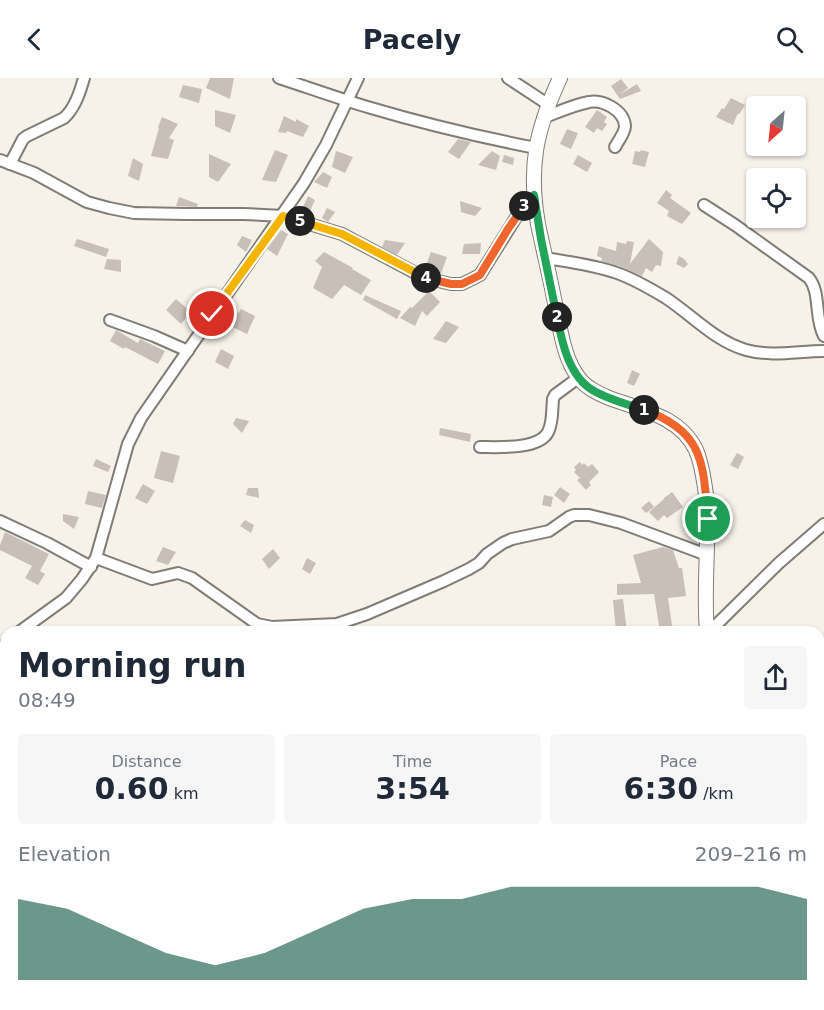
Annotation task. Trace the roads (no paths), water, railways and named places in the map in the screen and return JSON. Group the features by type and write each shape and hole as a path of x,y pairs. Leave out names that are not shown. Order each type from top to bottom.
{"street":[{"path":"84,78 75,103 68,114 23,139 5,162 34,173 87,202 109,208 134,213 283,216 342,234 425,278 462,284 480,275 520,211 534,195"},
{"path":"279,78 347,101 437,126 536,148"},
{"path":"27,626 66,598 94,562 131,438 141,418 283,216 316,164 358,78"},
{"path":"508,78 549,105"},
{"path":"560,78 543,118 536,148 534,195 563,344 571,366 584,384 617,401 672,422 686,434 696,451 703,472 708,519 705,604 707,626"},
{"path":"543,118 580,104 597,101 616,109 622,117 625,125 624,131 615,147"},
{"path":"704,206 809,278 815,289 818,321 824,336"},
{"path":"545,258 582,263 619,273 666,298 716,336 746,350 765,353 824,351"},
{"path":"110,320 188,351"},
{"path":"480,447 516,446 542,439 550,428 555,395 578,378"},
{"path":"294,626 337,624 367,614 469,569 503,543 549,531 574,515 596,516 621,523 707,555"},
{"path":"0,521 94,562 152,579 178,573 192,578 257,624 267,626"},
{"path":"714,626 779,563 824,524"}]}
